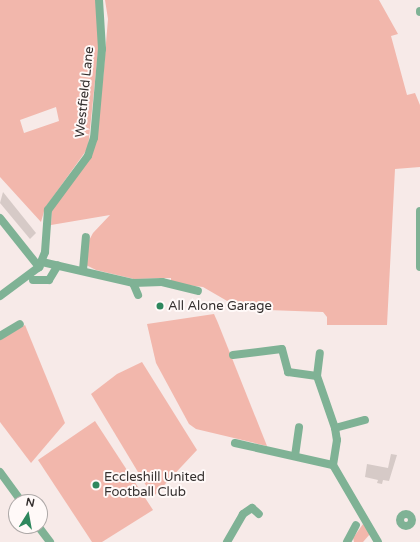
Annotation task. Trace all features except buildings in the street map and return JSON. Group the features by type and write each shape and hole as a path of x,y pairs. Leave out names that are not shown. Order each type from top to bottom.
{"street":[{"name":"Westfield Lane","path":"41,264 48,210 88,156 94,138 102,50 100,0"},
{"path":"420,212 420,267"},
{"path":"0,218 41,264"},
{"path":"83,270 86,237"},
{"path":"0,296 41,264 58,265 83,270 133,283 162,282 198,292"},
{"path":"33,280 49,280 58,265"},
{"path":"133,283 138,295"},
{"path":"0,336 20,324"},
{"path":"233,355 282,349 288,372 317,376"},
{"path":"320,353 317,376 335,428 333,465 378,542"},
{"path":"335,428 365,420"},
{"path":"295,456 299,427"},
{"path":"235,443 333,465"},
{"path":"0,472 16,494"},
{"path":"227,542 243,514 252,508 258,514"},
{"path":"347,542 356,525"}],"shaded area":[{"path":"0,0 96,0 99,43 88,148 45,208 41,222 0,177","holes":["56,107 59,121 24,133 20,120"]},
{"path":"105,0 379,0 398,34 391,36 407,95 415,93 420,105 420,167 395,169 387,325 327,325 327,317 323,312 241,309 203,287 171,283 171,278 134,279 96,270 86,265 86,246 93,233 110,215 51,225 52,208 85,164 103,79 108,19"},
{"path":"214,314 267,446 196,429 189,424 156,363 147,324"},
{"path":"25,325 65,423 31,463 0,422 0,340"},
{"path":"142,362 197,450 153,497 91,394 117,374"},
{"name":"Eccleshill United Football Club","path":"95,421 153,510 102,542 92,542 38,460"},
{"path":"363,524 370,534 363,542 354,542 353,538"}],"place":[{"name":"All Alone Garage","path":"160,306"},
{"name":"Eccleshill United Football Club","path":"96,485"}]}
